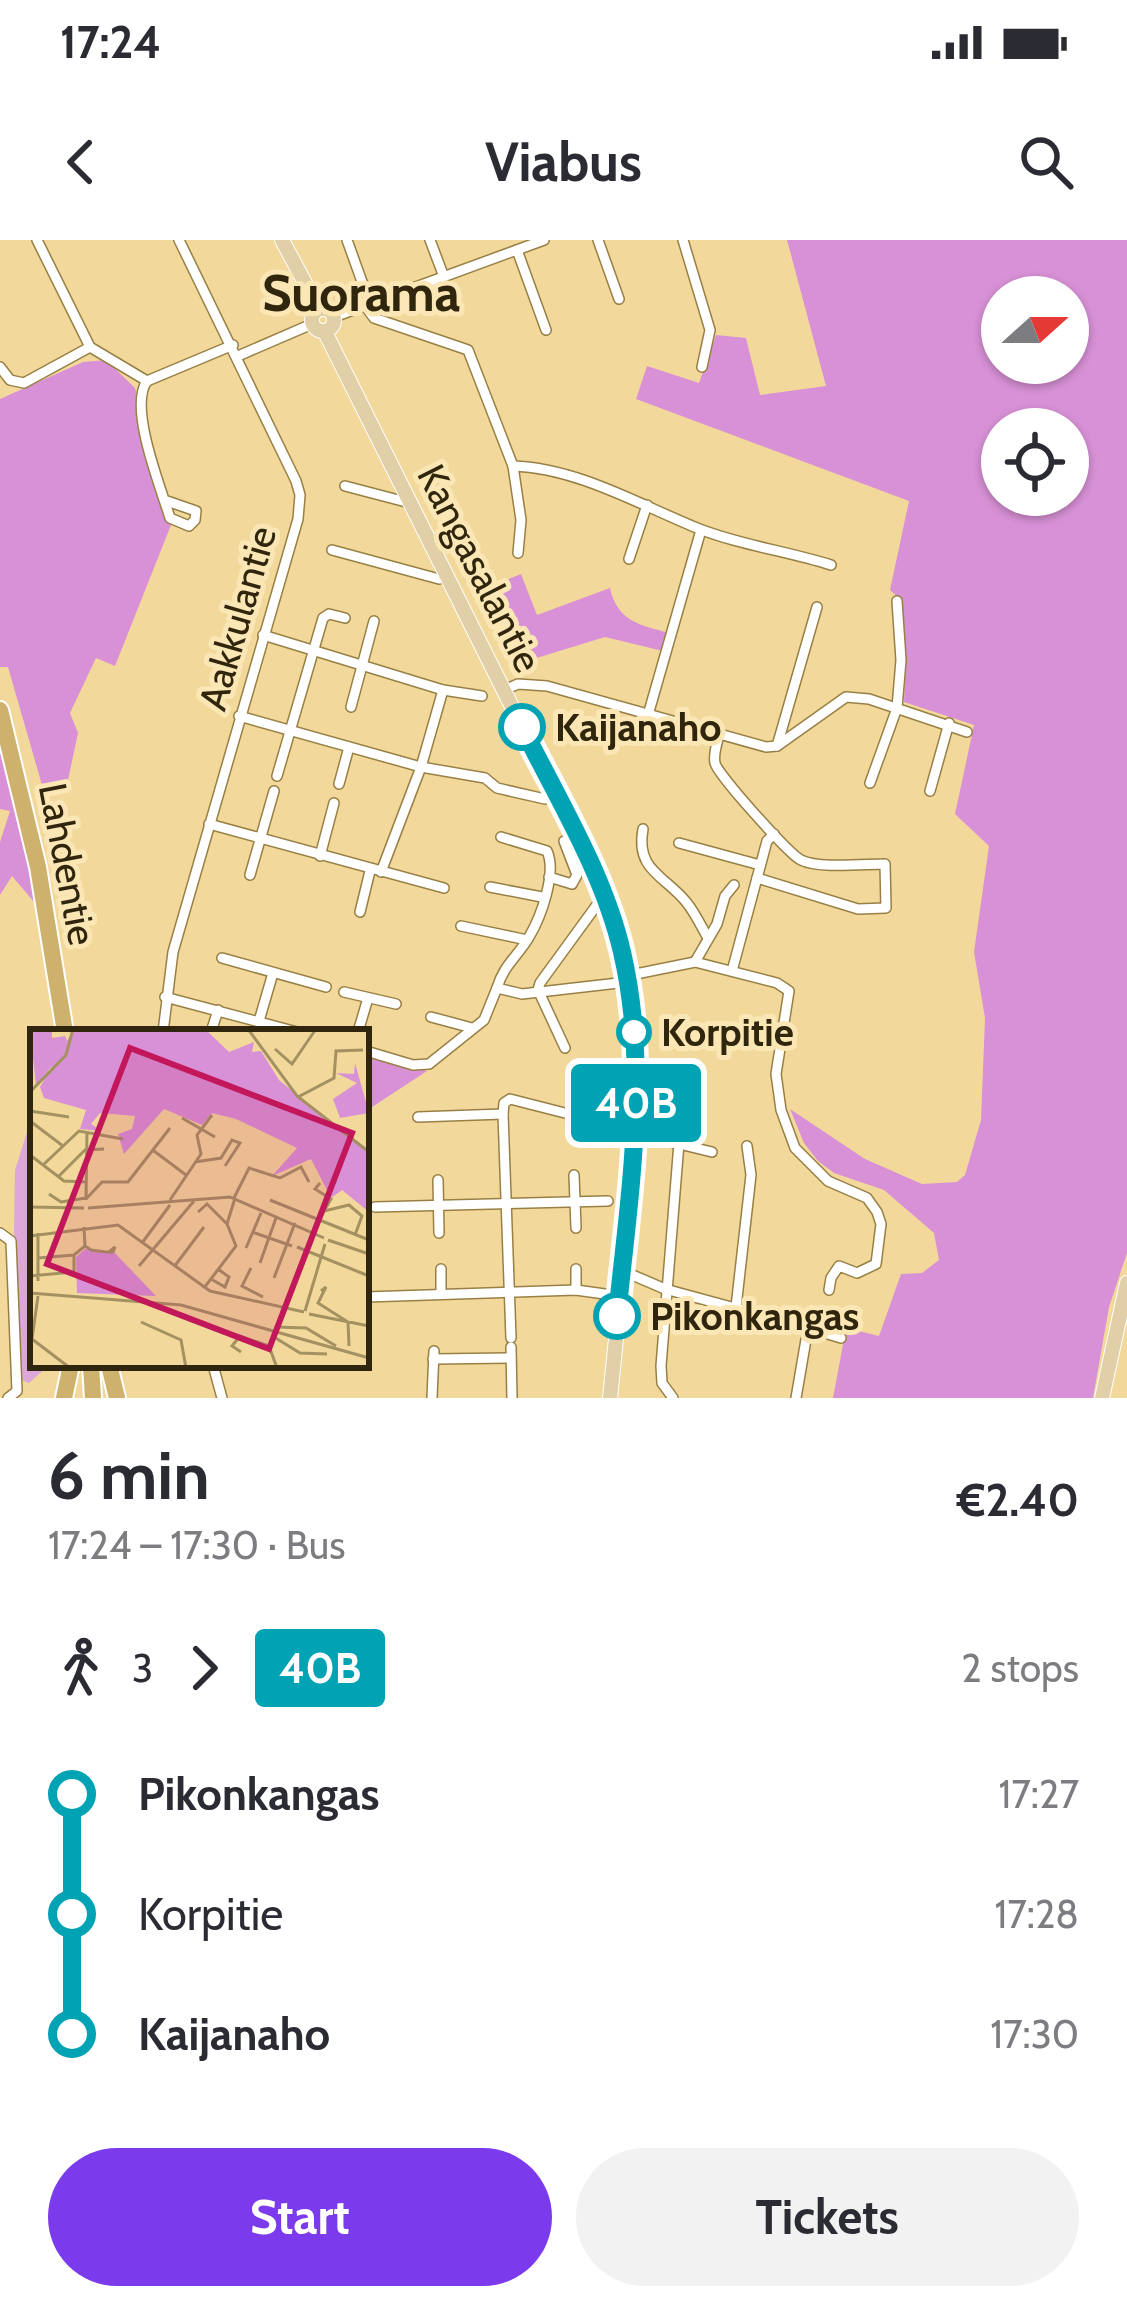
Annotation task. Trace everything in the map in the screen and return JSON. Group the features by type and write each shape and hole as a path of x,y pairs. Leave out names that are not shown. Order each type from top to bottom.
{"highway":[{"name":"Lahdentie","path":"0,710 38,867 65,1029"},
{"path":"64,1398 69,1368"},
{"path":"92,1368 93,1398"},
{"path":"110,1368 118,1398"}],"main road":[{"path":"282,240 327,313 312,316 318,328"},
{"name":"Kangasalantie","path":"318,328 504,690 600,890 622,953 635,1052 634,1133 610,1398"},
{"path":"1102,1398 1126,1291"}],"street":[{"path":"38,240 90,347 147,381"},
{"name":"Aakkulantie","path":"163,1029 173,952 298,519 299,495 236,351 179,240"},
{"path":"347,240 374,318 468,350 513,466 521,520 518,553"},
{"path":"430,240 444,277"},
{"path":"327,313 368,305 544,240"},
{"path":"598,240 619,299"},
{"path":"683,240 710,330 702,367"},
{"path":"517,250 546,329"},
{"path":"164,500 142,416 141,389 147,381 318,328"},
{"path":"0,368 10,380 24,383 90,347"},
{"path":"513,466 530,466 647,505 701,530 831,565"},
{"path":"345,486 411,503"},
{"path":"629,560 647,505"},
{"path":"648,715 701,530"},
{"path":"332,550 439,579 448,577"},
{"path":"870,783 897,708 901,660 897,601"},
{"path":"777,746 817,607"},
{"path":"277,776 323,618 329,614 345,618"},
{"path":"351,707 374,621"},
{"path":"263,635 443,690 482,696"},
{"path":"504,690 536,684 719,735 777,746 846,697 949,722 967,732"},
{"path":"360,912 421,767 443,690"},
{"path":"239,716 421,767 485,778 497,788 545,799"},
{"path":"930,791 949,722"},
{"path":"719,735 715,766 801,861 885,864 886,908 858,909 757,878"},
{"path":"340,784 349,748"},
{"path":"250,875 274,791"},
{"path":"320,856 334,802"},
{"path":"209,824 444,888"},
{"path":"643,829 646,862 684,899 708,938"},
{"path":"732,971 767,841 774,834"},
{"path":"369,1052 413,1065 429,1064 484,1020 504,967 527,940 552,864 547,851 501,837"},
{"path":"549,878 572,884 577,875 564,841"},
{"path":"679,843 760,866"},
{"path":"695,962 717,924 724,896 734,886"},
{"path":"490,887 542,897"},
{"path":"565,1048 538,990 599,902"},
{"path":"461,926 527,940"},
{"path":"222,958 326,987"},
{"path":"497,988 521,994 626,979 695,962 777,982 789,991 776,1074 781,1110 795,1148 828,1180 867,1198 881,1224 876,1264 856,1273 839,1266 829,1290"},
{"path":"259,1021 273,973"},
{"path":"344,992 396,1004"},
{"path":"165,997 276,1029"},
{"path":"359,1029 368,998"},
{"path":"212,1029 218,1010"},
{"path":"431,1017 472,1028"},
{"path":"512,1398 504,1102 509,1099 604,1123"},
{"path":"418,1117 503,1114"},
{"path":"634,1133 712,1152"},
{"path":"680,1143 661,1366 662,1383 673,1398 686,1398"},
{"path":"736,1307 751,1175 747,1146"},
{"path":"574,1175 576,1228"},
{"path":"438,1180 440,1233"},
{"path":"375,1207 608,1201"},
{"path":"0,1233 11,1241 17,1391 8,1398"},
{"path":"441,1269 441,1294"},
{"path":"576,1269 576,1290"},
{"path":"622,1271 665,1289 841,1338"},
{"path":"369,1297 576,1290 619,1296"},
{"path":"824,1331 826,1313"},
{"path":"796,1398 808,1328"},
{"path":"432,1398 433,1355 511,1348"},
{"path":"214,1368 222,1398"}],"shaded area":[{"path":"787,240 1127,240 1127,1253 1109,1307 1093,1398 833,1398 846,1328 879,1336 901,1274 922,1273 939,1260 934,1233 884,1190 834,1173 818,1161 804,1143 790,1109 865,1159 922,1184 957,1182 965,1175 981,1120 985,1018 974,952 989,846 955,814 974,725 904,702 906,660 900,599 890,590 909,501 636,399 647,366 699,383 716,335 746,338 760,395 826,386"},
{"path":"106,360 135,388 171,525 115,666 96,658 70,713 78,733 68,780 44,792 8,667 0,667 0,399 83,362"},
{"path":"521,574 537,615 610,588 624,615 669,633 663,651 605,637 517,664 486,588"},
{"path":"0,732 40,909 12,876 0,895 0,842 10,811 0,809"},
{"path":"369,1056 427,1071 369,1109"},
{"path":"30,1122 30,1368 46,1368 29,1383 22,1380 15,1170"}],"bus line":[{"name":"40B","path":"522,727 585,856 622,953 636,1083 617,1316"}],"place":[{"name":"Kaijanaho","path":"522,727"},
{"name":"Korpitie","path":"634,1032"},
{"name":"Pikonkangas","path":"617,1316"}],"district":[{"name":"Suorama","path":"361,293"}]}
